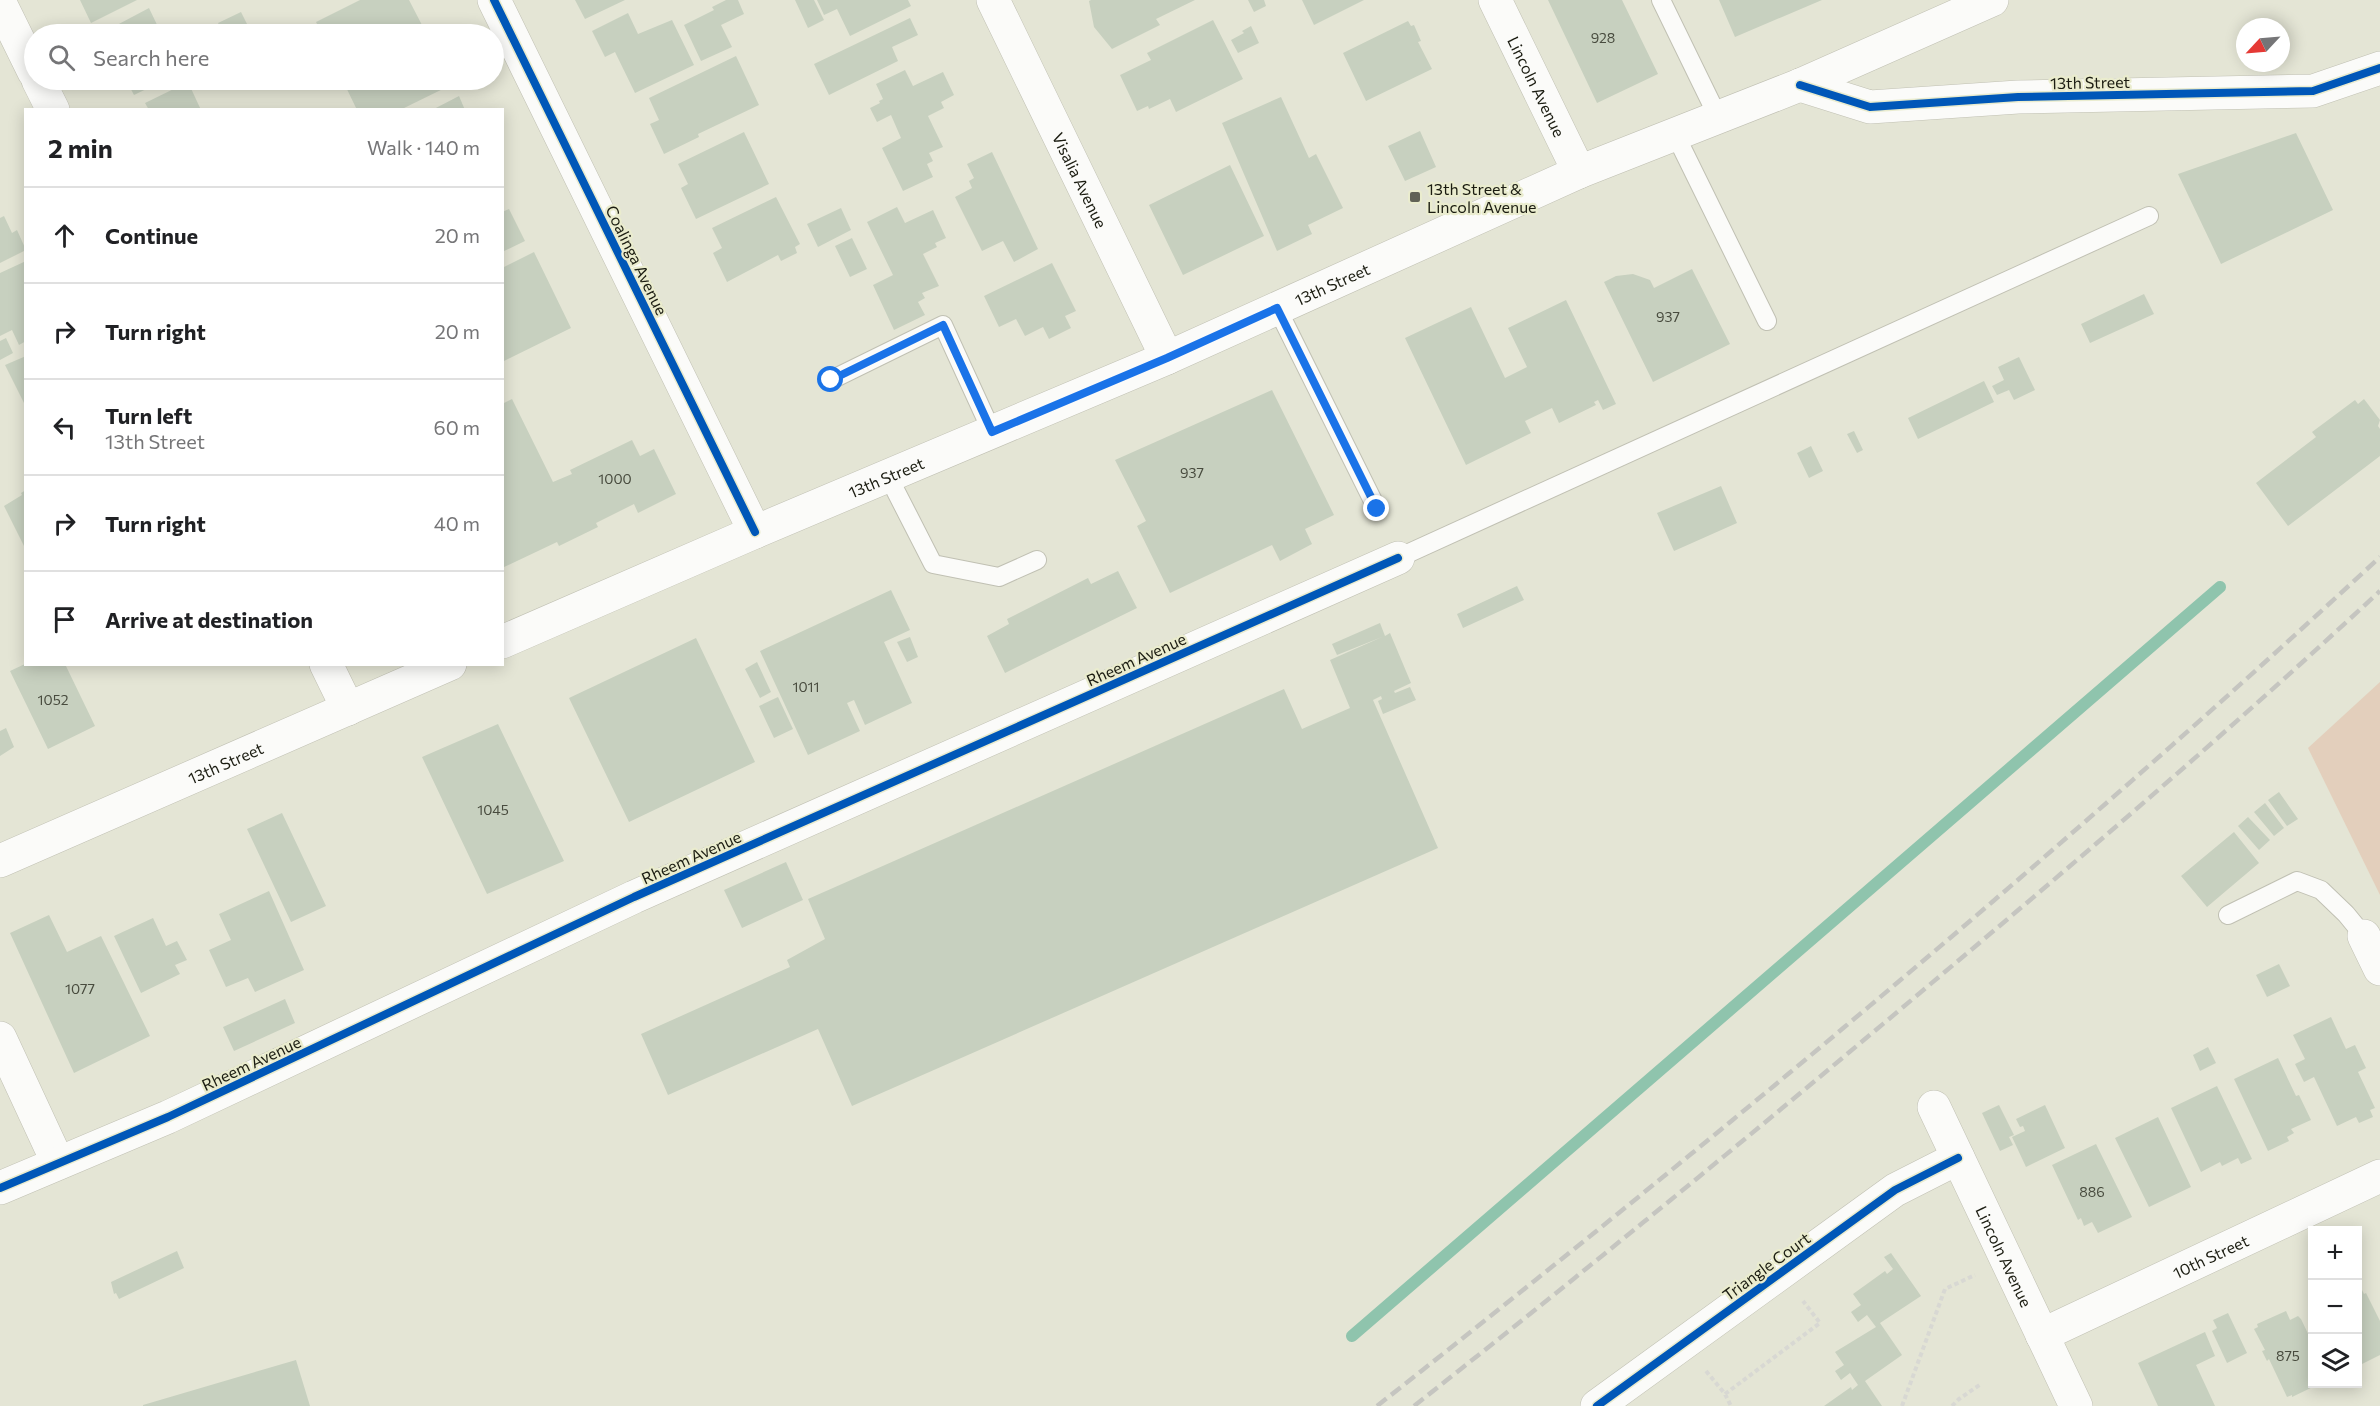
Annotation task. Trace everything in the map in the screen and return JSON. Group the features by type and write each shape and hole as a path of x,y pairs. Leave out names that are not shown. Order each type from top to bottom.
{"street":[{"name":"Coalinga Avenue","path":"494,0 755,532"},
{"name":"Visalia Avenue","path":"993,0 1167,358"},
{"name":"Lincoln Avenue","path":"1495,0 1579,172"},
{"name":"13th Street","path":"504,641 1167,358 1579,172 1800,86 1991,0"},
{"path":"0,3 24,52"},
{"name":"13th Street","path":"1800,86 1869,107 2018,97 2313,91 2380,68"},
{"path":"43,90 52,108"},
{"name":"Rheem Avenue","path":"0,1188 168,1117 634,897 1398,558"},
{"path":"328,666 348,709"},
{"name":"13th Street","path":"0,861 445,666"},
{"path":"2364,936 2380,969"},
{"path":"0,1038 58,1163"},
{"name":"Lincoln Avenue","path":"1934,1107 2076,1406"},
{"name":"Triangle Court","path":"1597,1406 1895,1190 1958,1158"},
{"name":"10th Street","path":"2042,1335 2380,1176"}],"lane":[{"path":"1661,0 1718,117"},
{"path":"1675,134 1767,321"},
{"path":"1398,558 2149,216"},
{"path":"1277,308 1377,509"},
{"path":"831,380 943,325 992,432"},
{"path":"888,476 933,564 999,577 1037,560"},
{"path":"2228,915 2297,881 2321,890 2346,914 2364,936"}],"path":[{"path":"1902,1406 1945,1288 2006,1260"},
{"path":"1725,1394 1820,1323 1781,1272"},
{"path":"1952,1406 1981,1384"}],"shaded area":[{"path":"2380,682 2380,895 2308,748"}],"building":[{"path":"80,0 137,0 91,23"},
{"path":"360,0 409,0 421,24 317,24 316,22"},
{"path":"575,0 625,0 585,19"},
{"path":"726,0 738,0 744,14 721,25 732,47 701,61 684,25 714,10 712,7"},
{"path":"795,0 814,0 824,20 808,28"},
{"path":"817,0 908,0 911,6 850,36 837,9 824,15"},
{"path":"1195,0 1156,19 1160,25 1112,49 1094,27 1089,1"},
{"path":"1248,0 1264,0 1266,6 1254,12"},
{"path":"1302,0 1364,0 1314,25"},
{"path":"1548,0 1622,0 1658,74 1597,103"},
{"path":"1719,0 1822,0 1735,37"},
{"path":"149,8 157,24 119,24"},
{"path":"241,12 247,24 219,24"},
{"path":"628,13 638,34 672,20 694,65 635,93 615,52 605,57 592,31"},
{"path":"910,18 918,35 892,47 898,61 829,95 814,64"},
{"path":"1213,20 1243,79 1176,112 1170,99 1149,109 1148,106 1137,111 1120,75 1151,60 1147,53"},
{"path":"1408,21 1411,26 1414,25 1421,41 1418,42 1432,69 1366,101 1343,53"},
{"path":"1251,26 1259,43 1238,53 1231,40"},
{"path":"736,56 759,105 698,134 699,137 664,154 650,124 659,120 649,98"},
{"path":"905,70 913,86 943,72 954,95 941,102 944,108 928,116 943,147 929,153 933,161 927,164 933,177 903,191 882,148 901,138 891,115 877,122 870,108 883,99 876,84"},
{"path":"131,90 144,90 134,95"},
{"path":"172,90 192,90 200,108 148,108 145,103"},
{"path":"347,90 441,90 404,108 356,108"},
{"path":"459,96 464,108 436,108"},
{"path":"1281,97 1309,158 1316,154 1343,208 1308,225 1312,234 1277,251 1222,123"},
{"path":"1420,131 1436,167 1405,181 1388,146"},
{"path":"744,132 769,184 696,219 681,188 688,184 678,164"},
{"path":"2296,133 2333,210 2221,264 2178,174"},
{"path":"992,152 1038,249 1014,262 1003,241 982,251 955,197 972,188 969,181 974,178 967,164"},
{"path":"1230,165 1264,236 1183,275 1149,205"},
{"path":"776,197 800,244 795,247 797,253 781,261 778,255 727,282 713,253 722,248 712,228"},
{"path":"897,207 905,223 933,210 946,238 935,243 937,247 923,254 939,286 922,293 925,298 918,302 925,315 894,330 873,285 893,275 867,222"},
{"path":"841,208 851,230 818,247 807,224"},
{"path":"509,209 525,241 504,251 504,211"},
{"path":"4,216 12,233 17,230 24,251 0,263 0,218"},
{"path":"852,238 867,269 850,277 835,246"},
{"path":"534,252 571,328 504,361 504,267"},
{"path":"24,262 24,342 19,345 12,330 0,336 0,273"},
{"path":"1052,263 1076,311 1065,316 1071,328 1049,339 1043,327 1025,336 1016,319 999,327 984,296"},
{"path":"1692,269 1730,344 1653,382 1604,282 1616,276 1633,274 1650,280 1654,288"},
{"path":"2144,294 2154,314 2090,343 2081,324"},
{"path":"1566,300 1616,404 1603,410 1598,400 1594,402 1596,405 1559,423 1552,408 1525,421 1531,433 1466,465 1405,338 1471,307 1505,378 1527,367 1508,328"},
{"path":"6,338 13,353 0,360 0,341"},
{"path":"24,357 24,403 5,365"},
{"path":"2019,357 2035,390 2014,400 2009,390 1997,395 1992,386 2004,380 1998,367"},
{"path":"1984,381 1994,402 1918,439 1908,418"},
{"path":"1272,390 1334,515 1305,529 1312,544 1280,561 1272,545 1170,593 1137,526 1146,521 1115,460"},
{"path":"512,399 553,482 572,474 570,470 632,440 640,456 654,449 676,494 638,513 634,504 596,523 598,527 559,546 557,542 504,567 504,403"},
{"path":"2364,399 2380,420 2378,426 2380,456 2288,526 2256,483 2316,437 2312,432 2355,400 2358,404"},
{"path":"1854,431 1863,450 1857,453 1847,434"},
{"path":"1811,446 1823,471 1809,478 1797,453"},
{"path":"1721,486 1737,523 1674,551 1657,513"},
{"path":"24,491 24,546 4,506 22,495 21,493"},
{"path":"1118,571 1137,608 1005,673 987,636 1009,624 1007,619 1088,578 1091,584"},
{"path":"1517,586 1524,600 1463,628 1457,614"},
{"path":"891,590 910,630 884,642 912,703 865,725 854,700 847,703 860,731 808,755 760,651"},
{"path":"1380,623 1385,636 1390,633 1411,683 1394,691 1395,693 1410,687 1416,700 1383,714 1378,701 1382,699 1381,696 1373,700 1438,848 852,1106 818,1029 668,1095 641,1034 790,967 787,960 825,939 808,899 1284,689 1302,729 1350,708 1330,660 1382,637 1337,655 1332,644"},
{"path":"910,637 918,657 907,662 897,642"},
{"path":"696,638 755,762 629,822 569,698"},
{"path":"757,662 771,692 760,698 745,669"},
{"path":"24,664 66,666 95,726 48,749 10,671"},
{"path":"778,697 793,729 774,738 759,706"},
{"path":"498,724 564,861 487,894 422,757"},
{"path":"6,728 14,747 0,756 0,731"},
{"path":"2279,792 2298,819 2287,826 2268,800"},
{"path":"2265,803 2284,828 2274,836 2254,812"},
{"path":"282,813 326,906 291,922 247,829"},
{"path":"2248,817 2270,840 2259,850 2238,826"},
{"path":"2234,832 2259,863 2207,907 2181,876"},
{"path":"786,862 803,900 742,928 724,890"},
{"path":"269,891 304,970 255,992 248,978 226,987 209,950 231,940 219,914"},
{"path":"49,915 67,952 101,936 150,1036 74,1073 10,933"},
{"path":"153,918 166,946 177,941 187,960 175,965 180,974 141,993 114,936"},
{"path":"2279,964 2290,986 2267,997 2256,975"},
{"path":"285,999 295,1023 234,1051 223,1027"},
{"path":"2331,1017 2346,1049 2355,1045 2366,1068 2358,1072 2375,1108 2370,1110 2373,1117 2359,1123 2356,1117 2337,1126 2314,1077 2304,1082 2295,1064 2305,1059 2293,1035"},
{"path":"2208,1047 2216,1063 2200,1071 2193,1055"},
{"path":"2278,1058 2296,1096 2299,1095 2311,1120 2291,1129 2294,1133 2287,1137 2289,1141 2268,1151 2234,1079"},
{"path":"2217,1086 2252,1159 2241,1164 2238,1158 2222,1166 2220,1162 2201,1172 2171,1108"},
{"path":"1999,1105 2014,1135 2009,1137 2013,1145 2000,1151 1982,1113"},
{"path":"2045,1105 2065,1148 2026,1167 2012,1137 2025,1131 2016,1119"},
{"path":"2158,1117 2191,1187 2149,1207 2115,1138"},
{"path":"2096,1144 2132,1217 2098,1233 2092,1222 2084,1226 2081,1218 2078,1220 2052,1165"},
{"path":"177,1251 184,1268 119,1299 116,1293 114,1294 111,1282"},
{"path":"1891,1253 1921,1296 1880,1323 1902,1355 1865,1381 1882,1406 1824,1406 1851,1387 1852,1390 1858,1385 1850,1373 1841,1380 1835,1371 1844,1365 1835,1352 1876,1327 1867,1315 1858,1322 1851,1312 1861,1305 1853,1294 1885,1271 1887,1274 1893,1269 1884,1257"},
{"path":"2362,1290 2364,1294 2366,1293 2380,1321 2380,1355 2362,1364"},
{"path":"2286,1311 2290,1320 2298,1316 2301,1319 2308,1334 2308,1388 2311,1388 2287,1397 2269,1359 2267,1361 2262,1351 2265,1350 2254,1329 2258,1327 2257,1324"},
{"path":"2228,1313 2247,1353 2227,1363 2212,1331 2217,1328 2213,1320"},
{"path":"2205,1332 2215,1356 2196,1365 2215,1406 2158,1406 2138,1363"},
{"path":"296,1360 310,1406 143,1406 143,1405"}],"waterway":[{"path":"1352,1336 2220,587"}],"railway":[{"path":"1377,1406 1634,1201 1887,991 2136,777 2380,557"},
{"path":"1414,1406 1679,1193 1996,929 2217,738 2380,591"}],"cycle path":[{"path":"494,0 755,532"},
{"path":"1800,85 1870,107 2018,97 2313,91 2380,68"},
{"path":"0,1188 168,1117 634,897 1398,558"},
{"path":"1597,1406 1895,1190 1958,1158"}],"place":[{"name":"13th Street & Lincoln Avenue","path":"1415,197"}],"route":[{"path":"831,380 943,325 992,432 1167,358 1277,308 1377,509"}]}
